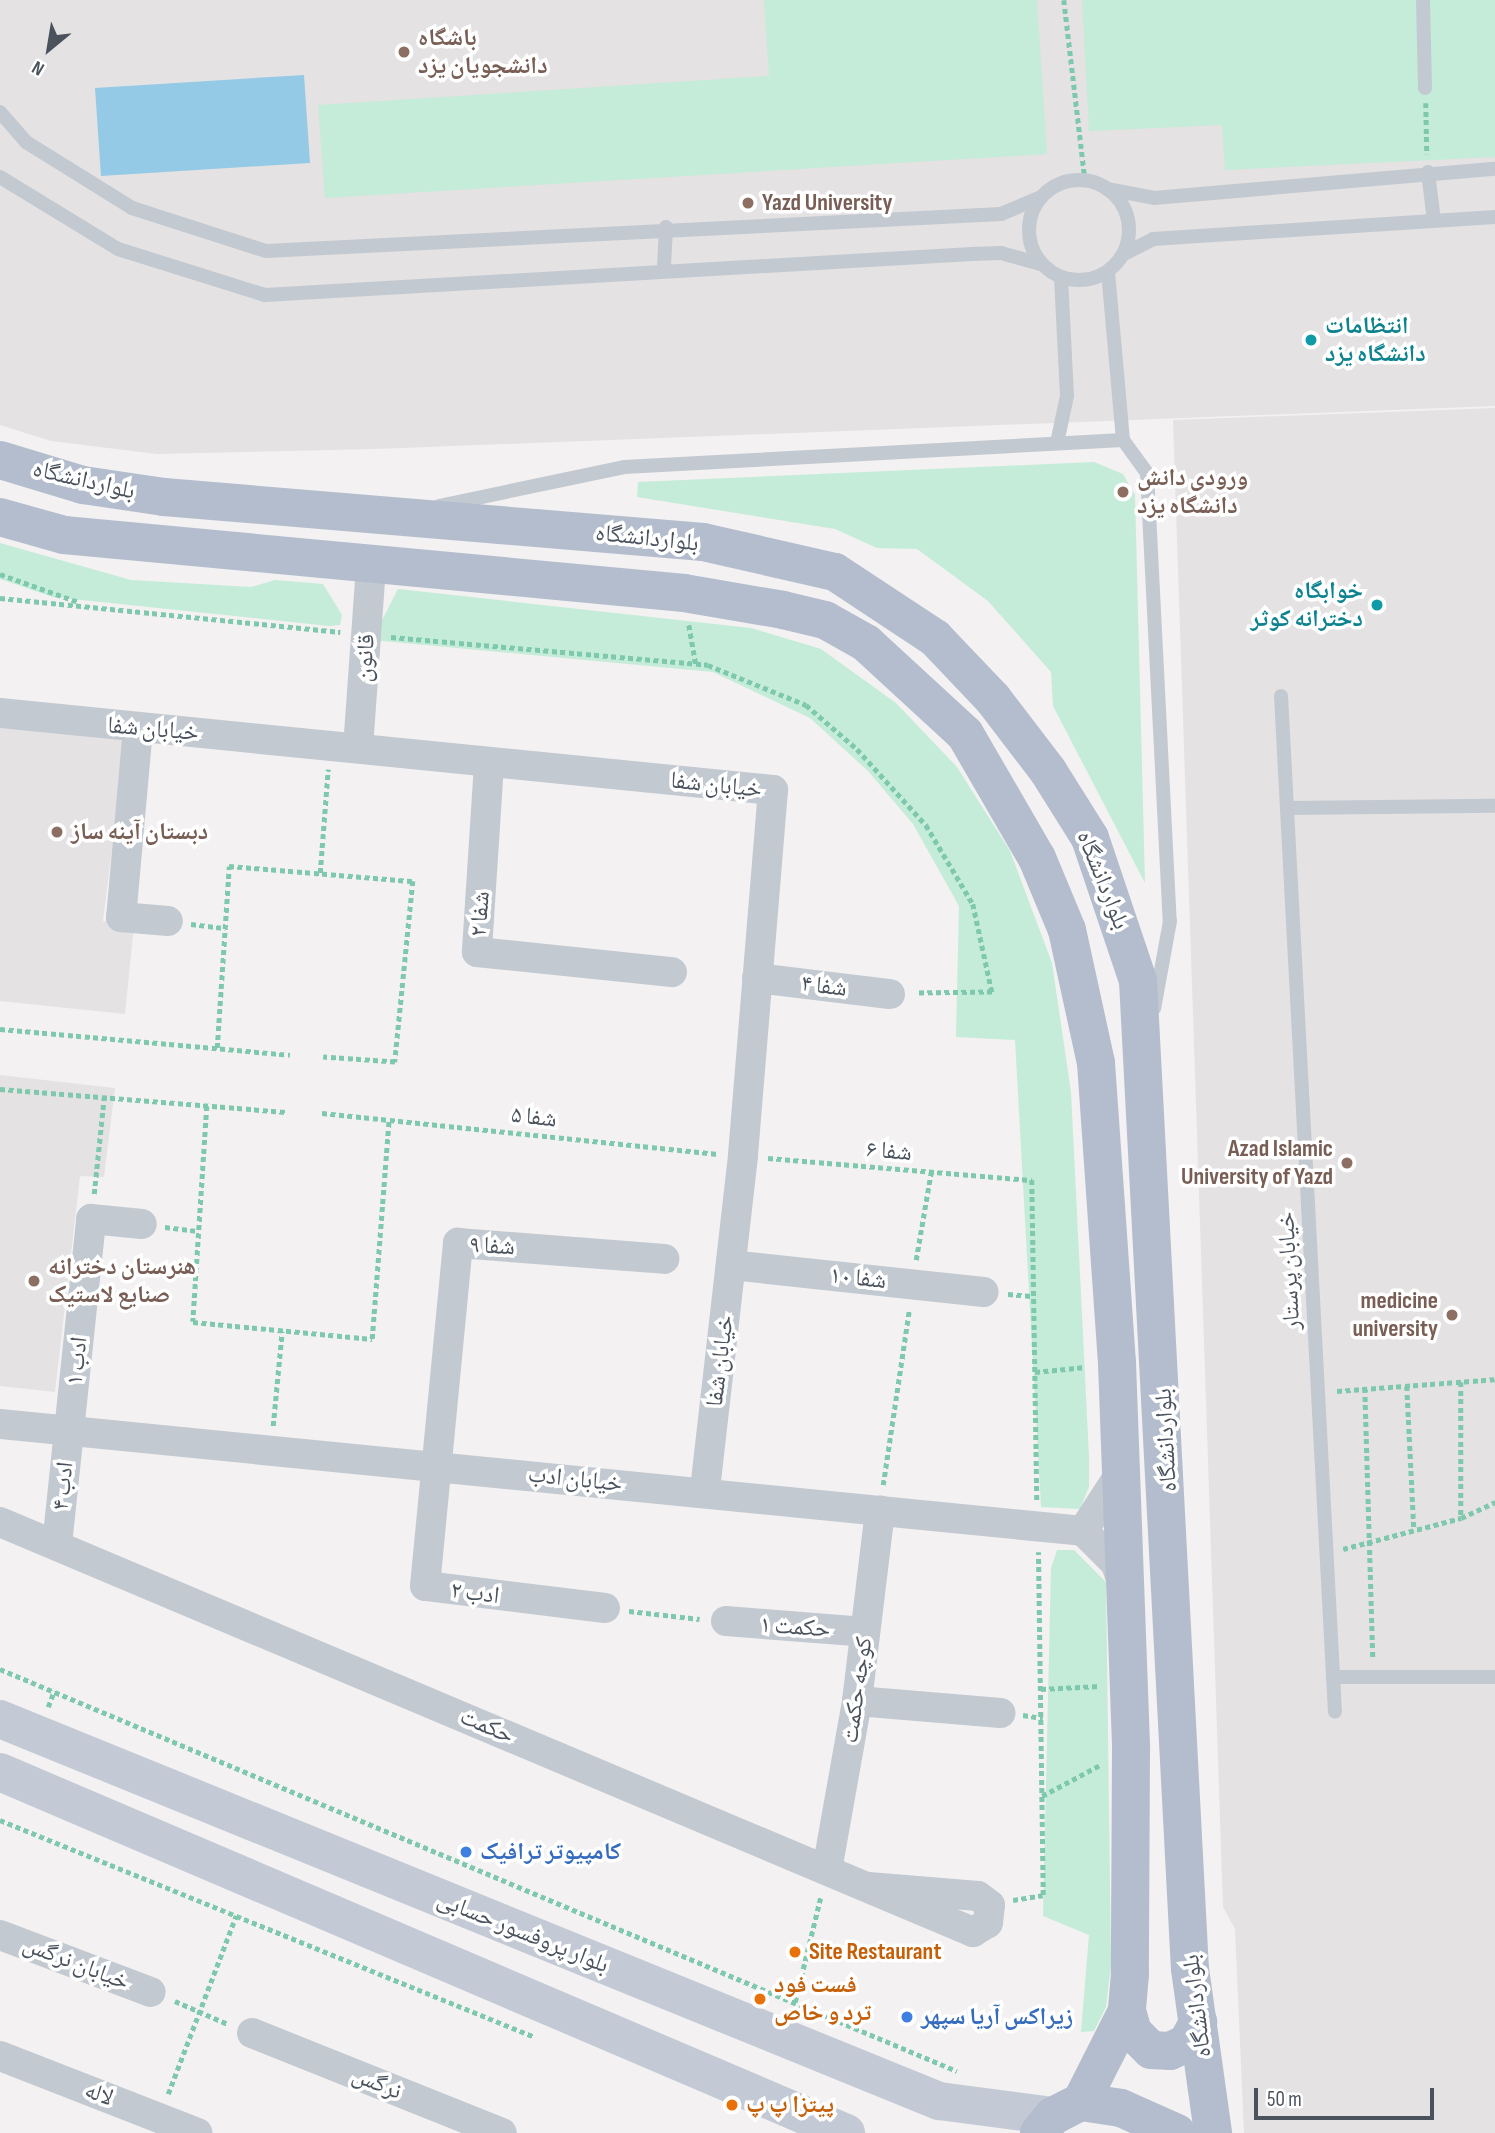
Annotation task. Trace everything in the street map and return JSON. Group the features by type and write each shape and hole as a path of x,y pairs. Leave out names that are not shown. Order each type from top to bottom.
{"main road":[{"name":"بلواردانشگاه","path":"0,460 83,485 164,497 703,542 835,572 882,598 934,638 993,699 1090,838 1138,981 1146,1051 1198,2022 1213,2133"},
{"name":"بلواردانشگاه","path":"0,517 64,535 371,567 684,593 825,620 866,643 965,734 1037,858 1085,992 1096,1063 1117,1363 1131,1750 1127,2011 1058,2117"},
{"name":"بلوار پروفسور حسابی","path":"0,1719 939,2101 1058,2117"},
{"path":"0,1772 846,2133"},
{"path":"1127,2011 1133,2032 1152,2049 1170,2051 1187,2043 1198,2022"},
{"path":"939,2101 958,2121 958,2133"},
{"path":"1058,2117 1121,2108 1177,2133"}],"street":[{"name":"قانون","path":"344,746 366,635 371,567"},
{"name":"خیابان شفا","path":"0,713 344,746 489,764 773,790 743,1156 705,1493"},
{"path":"138,728 121,917 168,921"},
{"name":"شفا ۲","path":"489,764 477,953 673,972"},
{"name":"شفا ۴","path":"757,978 890,994"},
{"path":"91,1219 142,1224"},
{"name":"ادب ۱","path":"70,1428 91,1219"},
{"name":"شفا ۹","path":"435,1465 458,1243 664,1259"},
{"name":"شفا ۱۰","path":"731,1265 984,1292"},
{"name":"خیابان ادب","path":"0,1424 70,1428 1083,1531"},
{"name":"ادب ۴","path":"57,1545 70,1428"},
{"name":"ادب ۲","path":"435,1465 425,1586 605,1608"},
{"path":"1120,1475 1083,1531 1116,1564 1124,1592"},
{"name":"کوچه حکمت","path":"827,1870 857,1701 880,1510"},
{"name":"حکمت","path":"0,1522 973,1932 988,1923 990,1905"},
{"name":"حکمت ۱","path":"726,1621 865,1632"},
{"path":"857,1701 1000,1713"},
{"path":"868,1886 978,1896 990,1905"},
{"name":"خیابان نرگس","path":"0,1935 151,1992"},
{"name":"نرگس","path":"252,2034 490,2131"},
{"name":"لاله","path":"0,2056 198,2133"}],"lane":[{"path":"1423,0 1425,88"},
{"path":"0,112 26,142 132,208 266,251 666,227 1001,214 1041,197 1061,183 1085,180 1107,189 1154,198 1428,172 1495,169"},
{"path":"1428,172 1434,221"},
{"path":"0,177 118,249 265,295 664,267 1001,253 1041,264 1060,278 1085,281 1108,272 1124,254 1153,239 1495,218"},
{"path":"1107,189 1124,207 1129,231 1124,254"},
{"path":"1041,197 1029,218 1030,242 1041,264"},
{"path":"664,267 666,227"},
{"path":"1108,272 1123,440 1147,474 1170,921 1146,1051"},
{"path":"1057,443 1067,396 1060,278"},
{"path":"397,515 624,467 1123,440"},
{"name":"خیابان پرستار","path":"1281,696 1335,1712"},
{"path":"1288,808 1495,806"},
{"path":"1333,1677 1495,1677"}],"path":[{"path":"1064,0 1085,180"},
{"path":"1425,88 1428,172"},
{"path":"0,574 86,605"},
{"path":"684,593 696,664"},
{"path":"0,598 366,635"},
{"path":"320,873 344,746"},
{"path":"217,1048 229,866 413,881 395,1062 323,1057"},
{"path":"0,1029 290,1055"},
{"path":"0,1089 285,1112"},
{"path":"91,1219 104,1097"},
{"path":"207,1106 193,1322 372,1339 389,1120"},
{"name":"شفا ۵","path":"322,1113 743,1156"},
{"name":"شفا ۶","path":"743,1156 1032,1180 1035,1372"},
{"path":"880,1510 931,1172"},
{"path":"270,1448 282,1331"},
{"path":"990,1905 1043,1895 1035,1372 1117,1363"},
{"path":"1318,1392 1495,1379"},
{"path":"1461,1382 1461,1518"},
{"path":"1407,1385 1414,1530"},
{"path":"1365,1388 1374,1676"},
{"path":"1327,1553 1461,1518 1495,1502"},
{"path":"605,1608 726,1621"},
{"path":"0,1669 971,2078"},
{"path":"1041,1689 1127,1685"},
{"path":"1042,1796 1131,1750"},
{"path":"0,1821 539,2038"},
{"path":"795,2002 827,1870"},
{"path":"160,2118 236,1916"},
{"path":"151,1992 252,2034"}],"shaded area":[{"name":"Yazd University","path":"0,0 1495,0 1495,406 375,449 157,454 51,441 0,425"},
{"name":"Azad Islamic University of Yazd","path":"1495,408 1495,2133 1244,2133 1235,1929 1223,1907 1173,420"},
{"name":"دبستان آینه ساز","path":"0,722 111,730 125,743 103,921 134,925 125,1014 0,1001"},
{"name":"هنرستان دخترانه صنایع لاستیک","path":"0,1075 115,1088 104,1177 80,1176 55,1392 0,1386"}],"green space":[{"path":"764,0 1037,0 1047,154 325,198 318,105 769,76"},
{"path":"1082,0 1495,0 1495,157 1225,170 1222,125 1089,131"},
{"path":"1094,462 1123,474 1135,495 1145,883 1053,706 1051,672 988,601 917,549 877,548 835,529 637,497 638,482"},
{"path":"0,543 131,580 251,587 275,580 323,584 342,615 340,625 53,597 0,579"},
{"path":"398,589 751,628 821,649 896,703 957,767 1010,851 1052,963 1071,1092 1089,1457 1089,1487 1080,1509 1041,1507 1015,1040 956,1037 959,906 913,824 868,771 810,718 713,672 372,640"},
{"path":"1057,1550 1074,1550 1106,1582 1111,1964 1106,2007 1094,2031 1081,2032 1089,1935 1043,1916 1051,1568"}],"water":[{"path":"304,75 310,163 101,176 95,88"}],"place":[{"name":"باشگاه دانشجویان یزد","path":"404,52"},
{"name":"Yazd University","path":"748,203"},
{"name":"انتظامات دانشگاه یزد","path":"1311,340"},
{"name":"ورودی دانش دانشگاه یزد","path":"1123,492"},
{"name":"خوابگاه دخترانه کوثر","path":"1377,605"},
{"name":"دبستان آینه ساز","path":"57,832"},
{"name":"Azad Islamic University of Yazd","path":"1347,1163"},
{"name":"هنرستان دخترانه صنایع لاستیک","path":"34,1281"},
{"name":"medicine university","path":"1452,1315"},
{"name":"کامپیوتر ترافیک","path":"466,1852"},
{"name":"Site Restaurant","path":"795,1952"},
{"name":"فست فود ترد و خاص","path":"760,1999"},
{"name":"زیراکس آریا سپهر","path":"907,2017"},
{"name":"پیتزا پ پ","path":"732,2105"}]}
